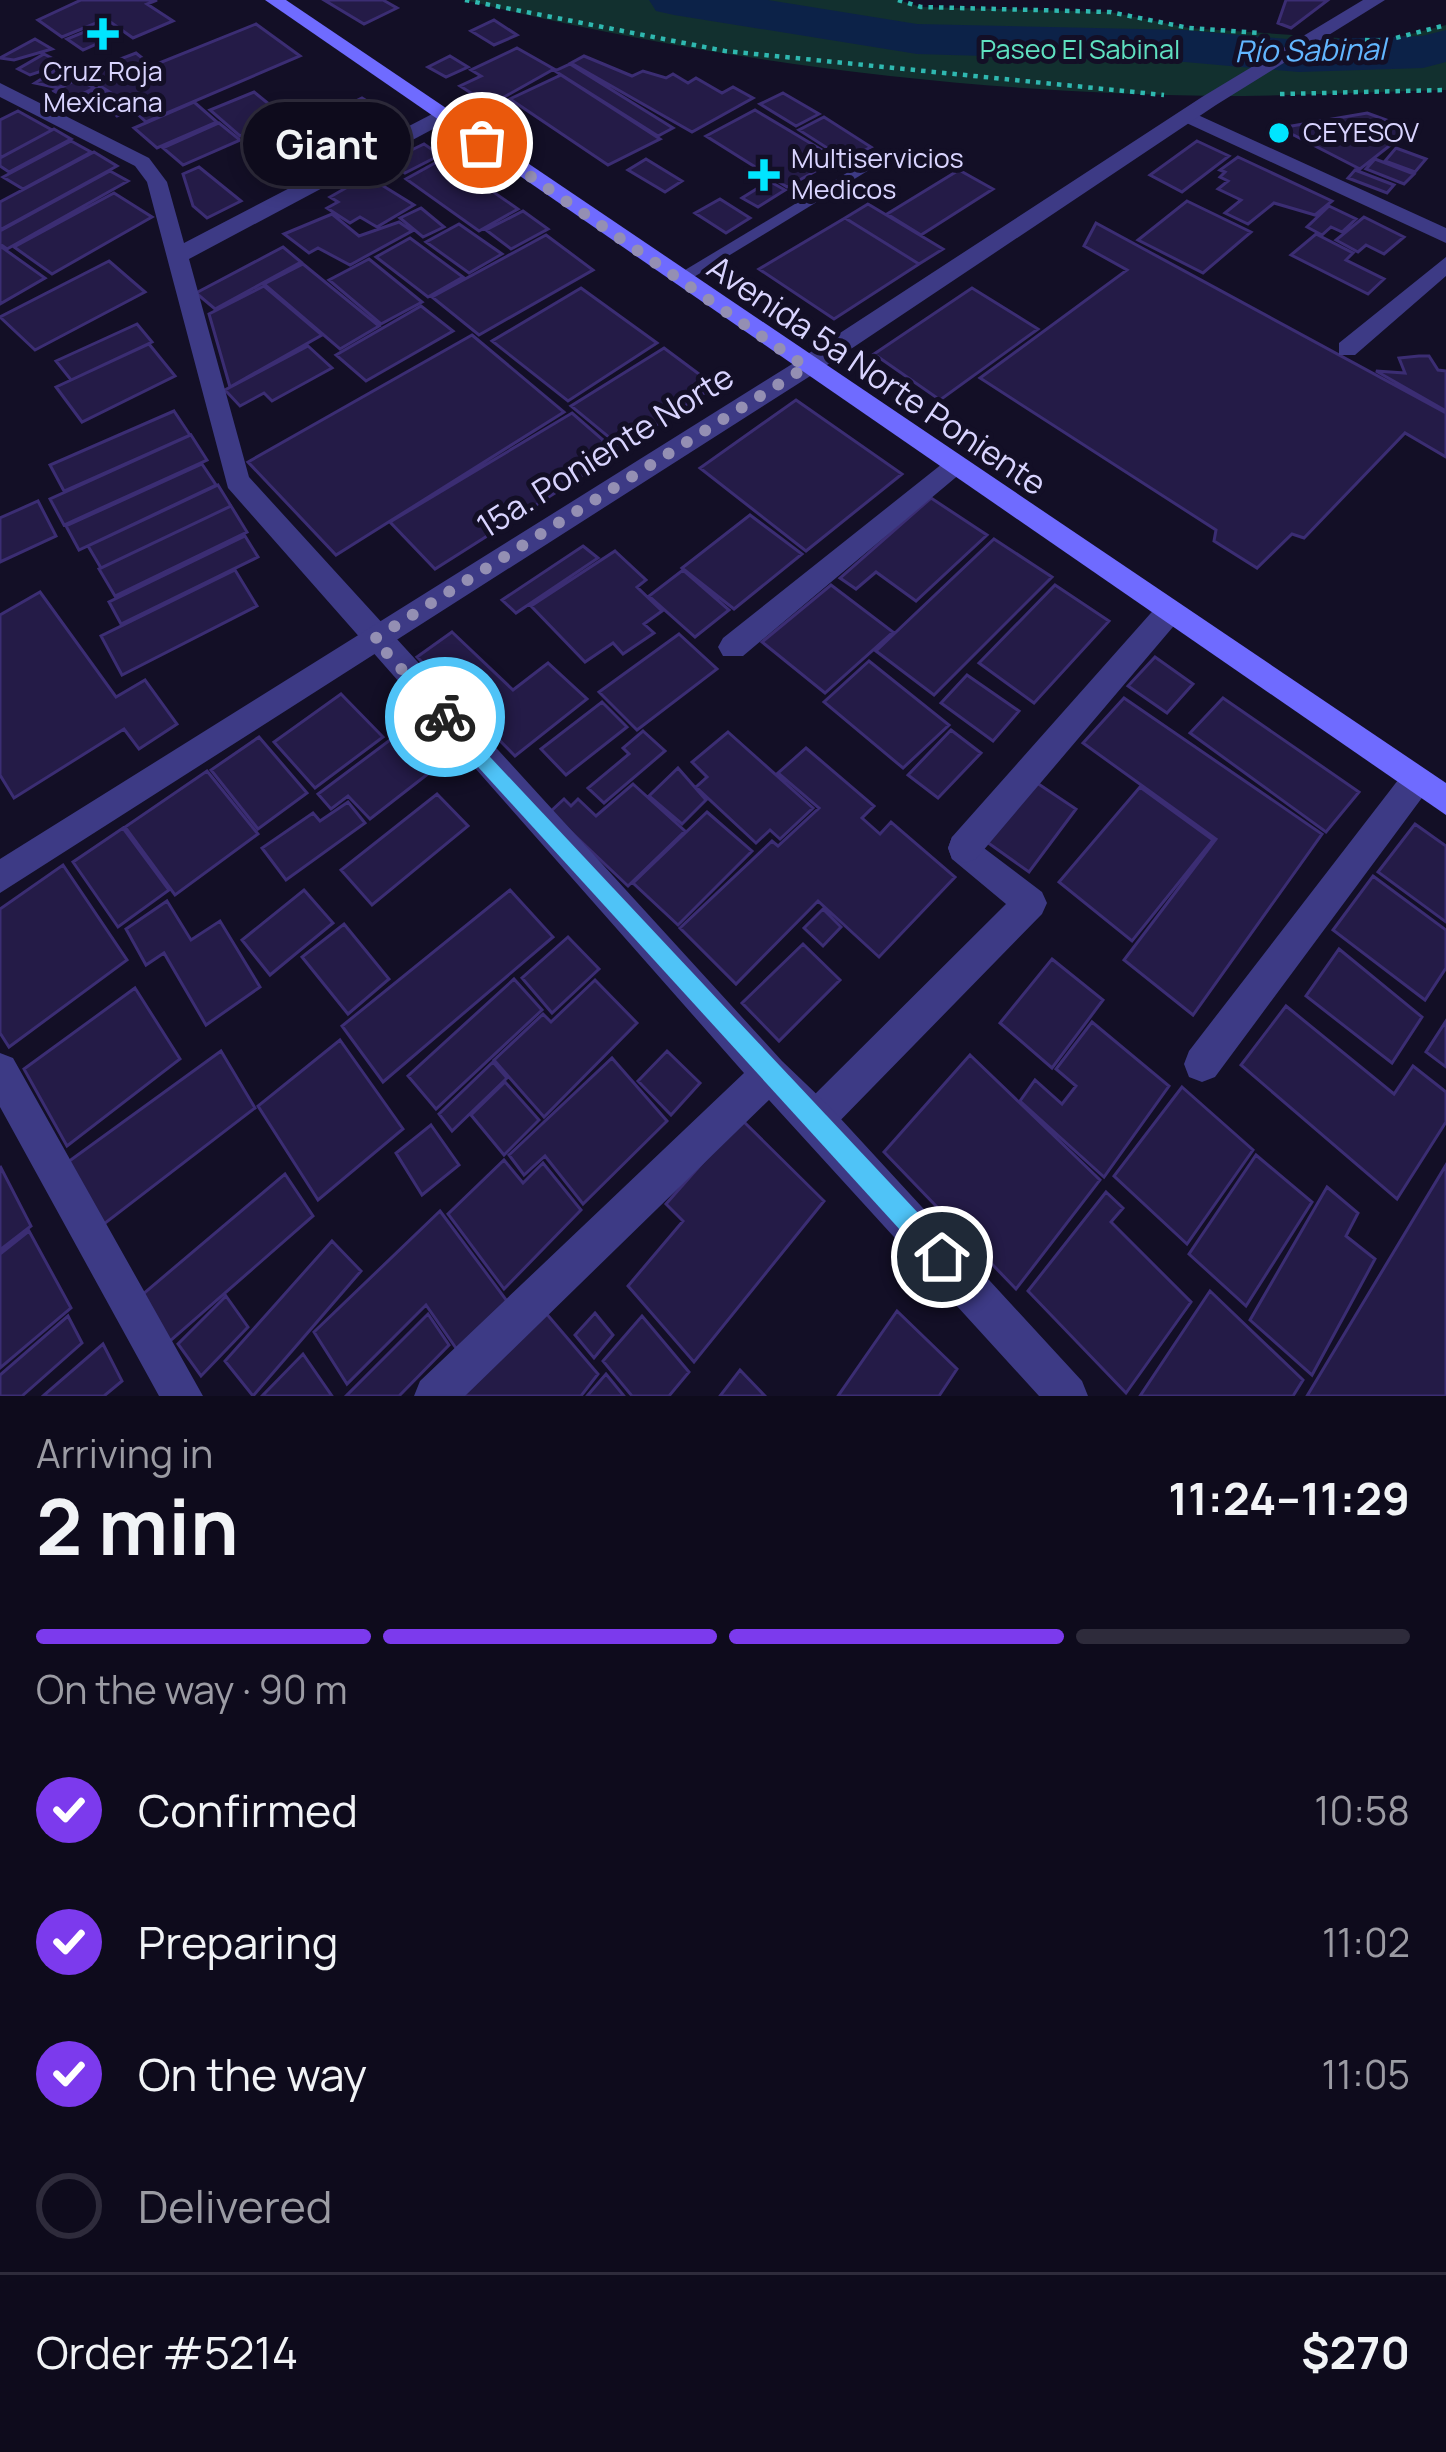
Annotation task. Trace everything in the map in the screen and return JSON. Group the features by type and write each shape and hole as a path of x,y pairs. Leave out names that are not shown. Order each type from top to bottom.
{"main road":[{"name":"Avenida 5a Norte Poniente","path":"274,0 1446,801"}],"street":[{"name":"15a. Poniente Norte","path":"0,877 806,367 1210,101 1376,0"},
{"path":"0,89 142,162 157,182 180,254 229,465 374,639 1067,1396"},
{"path":"1210,101 1446,236"},
{"path":"180,254 443,116"},
{"path":"1347,349 1446,264"},
{"path":"734,647 952,466"},
{"path":"816,1119 1030,904 964,848 1168,613"},
{"path":"1202,1064 1416,781"},
{"path":"0,1071 182,1396"},
{"path":"436,1396 769,1075"}],"lane":[{"path":"678,279 885,157"}],"path":[{"path":"466,0 658,43 890,74 1210,101 1446,90"},
{"path":"898,0 921,7 1110,12 1189,28 1311,39 1384,41 1446,25"}],"green space":[{"name":"Paseo El Sabinal","path":"465,0 898,0 921,7 1110,12 1189,28 1384,41 1446,25 1446,90 1217,96 933,80 650,40"}],"building":[{"path":"81,0 157,0 147,4 173,21 133,38 106,19 62,37 38,20"},
{"path":"324,0 383,0 397,8 364,24"},
{"path":"1286,0 1328,0 1291,28 1278,23"},
{"path":"494,20 517,35 494,45 471,31"},
{"path":"256,24 300,56 146,122 132,109 117,116 102,102 116,96 81,74 136,53 152,66"},
{"path":"94,28 110,38 83,50 67,39"},
{"path":"35,39 52,49 14,60 0,58"},
{"path":"517,48 554,69 490,105 460,86 481,76 471,70"},
{"path":"44,54 63,64 30,75 18,69"},
{"path":"450,56 468,67 446,77 428,67"},
{"path":"584,56 632,76 643,71 666,78 673,74 688,83 696,78 722,93 733,87 753,98 692,132 571,63"},
{"path":"570,64 673,128 658,136 555,71"},
{"path":"62,66 77,74 75,79 58,88 35,83"},
{"path":"561,75 660,139 608,165 510,99"},
{"path":"78,79 94,88 70,100 54,91"},
{"path":"99,88 113,96 86,109 73,101"},
{"path":"254,92 285,117 240,136 210,110"},
{"path":"783,93 819,114 796,126 760,104"},
{"path":"362,98 395,118 320,157 288,135"},
{"path":"194,102 217,122 157,148 134,128"},
{"path":"755,110 837,159 787,187 706,136"},
{"path":"18,111 52,130 0,158 0,120"},
{"path":"1367,113 1411,129 1360,169 1280,128"},
{"path":"824,117 871,147 846,160 799,130"},
{"path":"219,123 240,140 183,165 163,148"},
{"path":"54,129 71,139 9,172 0,166 0,158"},
{"path":"71,141 91,152 23,189 3,177"},
{"path":"1197,141 1229,156 1182,192 1150,175"},
{"path":"424,144 440,155 405,173 389,161"},
{"path":"1396,148 1426,159 1415,172 1385,161"},
{"path":"94,152 117,166 0,230 0,202"},
{"path":"1238,157 1332,201 1315,215 1274,203 1248,224 1225,213 1241,200 1218,189 1228,181 1220,177 1225,172 1220,170"},
{"path":"444,158 518,209 479,231 406,179"},
{"path":"646,159 682,181 665,192 628,170"},
{"path":"1375,159 1414,174 1404,184 1366,169"},
{"path":"199,167 241,201 207,218 193,206 183,174"},
{"path":"959,170 993,189 921,235 887,214"},
{"path":"1355,170 1394,185 1387,193 1348,178"},
{"path":"110,171 128,181 7,249 0,244 0,231"},
{"path":"367,176 414,205 377,227 360,217 350,223 327,208 338,202 330,197"},
{"path":"769,181 785,190 758,207 742,198"},
{"path":"114,193 152,217 52,274 14,247"},
{"path":"720,199 750,218 726,233 695,213"},
{"path":"1187,201 1251,232 1203,273 1138,240"},
{"path":"868,204 943,249 919,264 845,218"},
{"path":"1329,206 1356,219 1342,232 1331,227 1322,235 1307,227"},
{"path":"421,208 444,227 423,237 400,218"},
{"path":"523,211 548,229 511,249 486,230"},
{"path":"332,214 359,236 399,222 412,231 350,265 318,248 309,253 284,234"},
{"path":"1364,217 1404,237 1384,254 1366,245 1358,252 1336,240"},
{"path":"845,218 919,264 834,319 759,269"},
{"path":"1096,223 1446,413 1446,457 1405,433 1304,538 1292,534 1257,568 1214,541 1216,530 980,378 1127,270 1084,246"},
{"path":"459,224 502,254 469,273 426,242"},
{"path":"1316,234 1353,253 1346,260 1384,279 1368,294 1291,255"},
{"path":"546,235 593,270 479,335 432,297"},
{"path":"410,238 463,277 428,297 376,257"},
{"path":"0,246 45,278 0,304"},
{"path":"283,247 301,262 215,309 196,293"},
{"path":"369,259 422,302 381,324 329,280"},
{"path":"109,261 145,292 35,350 0,317"},
{"path":"303,264 379,326 340,349 264,284"},
{"path":"264,286 322,335 230,387 209,314"},
{"path":"581,288 657,343 568,401 492,341"},
{"path":"972,288 1038,329 940,400 874,354"},
{"path":"421,306 453,331 366,381 336,355"},
{"path":"137,324 152,342 71,380 56,361"},
{"path":"472,335 564,412 336,555 248,462"},
{"path":"149,344 175,376 82,422 56,387"},
{"path":"308,346 332,368 272,401 264,393 240,406 225,390"},
{"path":"664,348 715,386 622,448 571,406"},
{"path":"1429,356 1438,370 1446,371 1446,411 1376,371 1405,373 1399,358"},
{"path":"796,400 902,474 806,551 700,468"},
{"path":"174,411 190,435 64,491 50,465"},
{"path":"572,413 618,453 435,569 390,522"},
{"path":"191,435 207,460 64,525 50,499"},
{"path":"202,464 216,485 79,550 66,526"},
{"path":"218,485 231,506 101,568 88,546"},
{"path":"931,498 987,535 916,601 876,572 856,589 840,578"},
{"path":"38,501 56,536 0,562 0,518"},
{"path":"231,506 247,532 115,596 99,569"},
{"path":"750,515 802,554 734,609 682,568"},
{"path":"245,536 258,557 121,624 109,602"},
{"path":"994,539 1052,577 934,695 876,651"},
{"path":"583,546 598,558 516,613 502,600"},
{"path":"615,551 646,580 637,587 662,611 644,624 654,633 623,654 613,643 585,662 531,606"},
{"path":"235,570 257,606 122,675 101,636"},
{"path":"683,570 729,610 695,637 649,596"},
{"path":"831,585 893,632 825,693 762,642"},
{"path":"1055,585 1109,621 1034,703 979,663"},
{"path":"40,592 116,697 145,680 177,724 139,749 124,729 14,798 0,775 0,615"},
{"path":"452,632 513,690 548,663 587,699 515,756 417,657"},
{"path":"679,634 717,669 637,730 599,692"},
{"path":"1155,657 1193,684 1167,713 1128,686"},
{"path":"869,661 949,725 903,768 824,702"},
{"path":"967,675 1019,711 993,741 941,703"},
{"path":"341,694 383,737 315,788 274,742"},
{"path":"1124,698 1322,834 1193,1015 1124,960 1216,839 1083,743"},
{"path":"1223,698 1359,792 1326,832 1190,733"},
{"path":"602,702 627,727 566,775 541,749"},
{"path":"951,730 981,753 938,798 908,775"},
{"path":"643,731 665,751 604,803 588,788 629,754 623,748"},
{"path":"728,732 813,808 780,839 770,830 756,843 696,787 707,777 692,762"},
{"path":"259,737 307,793 258,829 211,770"},
{"path":"394,737 429,773 370,819 348,796 331,809 318,794"},
{"path":"806,748 874,806 862,818 880,834 891,822 955,877 879,957 818,901 736,984 680,928 772,841 778,846 819,808 778,773"},
{"path":"678,768 706,800 682,824 649,796"},
{"path":"207,771 258,834 175,895 125,827"},
{"path":"1031,779 1076,809 1029,872 984,840"},
{"path":"633,784 685,831 628,886 550,812 564,799 571,806 578,799 596,816"},
{"path":"1140,787 1213,840 1132,941 1059,882"},
{"path":"437,794 468,826 372,905 341,870"},
{"path":"348,802 365,823 286,880 262,848 313,813 320,821"},
{"path":"707,812 752,851 678,925 633,883"},
{"path":"1415,824 1446,846 1446,922 1378,872"},
{"path":"123,828 169,890 118,927 73,862"},
{"path":"63,865 127,960 9,1047 0,1033 0,909"},
{"path":"1373,876 1446,930 1446,968 1425,1000 1333,930"},
{"path":"304,890 333,923 270,975 242,940"},
{"path":"510,890 553,937 383,1082 342,1026"},
{"path":"167,901 191,940 220,921 260,987 206,1025 164,953 146,965 126,929"},
{"path":"823,909 841,927 823,946 804,928"},
{"path":"344,924 389,979 348,1014 302,957"},
{"path":"568,937 599,969 552,1013 522,978"},
{"path":"803,944 840,980 779,1041 742,1003"},
{"path":"1339,949 1422,1017 1392,1063 1306,996"},
{"path":"1052,959 1103,1000 1052,1068 1000,1023"},
{"path":"514,979 542,1010 436,1109 408,1076"},
{"path":"595,980 637,1023 544,1117 494,1060 543,1014 551,1022"},
{"path":"135,988 180,1059 67,1146 24,1069"},
{"path":"1286,1006 1394,1094 1413,1066 1446,1092 1446,1122 1397,1199 1241,1065"},
{"path":"1446,1021 1446,1067 1426,1052"},
{"path":"1092,1022 1169,1086 1104,1177 1020,1101 1035,1080 1062,1104 1076,1086 1056,1069"},
{"path":"340,1040 403,1129 318,1200 258,1106"},
{"path":"221,1051 255,1108 100,1227 68,1162"},
{"path":"667,1051 700,1083 671,1115 638,1081"},
{"path":"970,1055 1100,1180 1016,1289 884,1152"},
{"path":"612,1058 667,1121 583,1204 545,1156 524,1175 509,1155"},
{"path":"493,1062 507,1078 452,1131 439,1114"},
{"path":"505,1082 539,1120 504,1155 471,1115"},
{"path":"1182,1087 1253,1150 1187,1244 1114,1176"},
{"path":"741,1119 824,1201 694,1362 628,1286 683,1221 666,1204"},
{"path":"431,1125 459,1165 422,1195 396,1153"},
{"path":"1256,1155 1312,1202 1246,1306 1189,1254"},
{"path":"504,1160 523,1183 543,1163 581,1210 504,1289 448,1214"},
{"path":"1446,1165 1446,1396 1307,1396"},
{"path":"0,1166 31,1226 0,1250"},
{"path":"285,1174 313,1216 169,1342 143,1294"},
{"path":"1327,1187 1358,1213 1346,1236 1375,1259 1312,1375 1250,1320"},
{"path":"1106,1192 1123,1208 1111,1222 1191,1302 1126,1393 1028,1291"},
{"path":"440,1211 507,1301 458,1351 426,1305 347,1384 314,1332"},
{"path":"29,1231 71,1308 0,1368 0,1254"},
{"path":"332,1241 361,1271 253,1396 225,1361"},
{"path":"1210,1291 1303,1380 1293,1396 1140,1396"},
{"path":"226,1296 248,1327 201,1376 178,1344"},
{"path":"539,1305 598,1374 581,1396 462,1396"},
{"path":"897,1311 957,1369 939,1396 838,1396"},
{"path":"595,1313 613,1335 594,1358 575,1335"},
{"path":"428,1314 449,1345 399,1396 346,1396"},
{"path":"68,1316 82,1343 22,1396 0,1396 0,1375"},
{"path":"642,1316 689,1372 669,1396 632,1396 603,1361"},
{"path":"103,1344 122,1381 104,1396 43,1396"},
{"path":"303,1354 332,1396 262,1396"},
{"path":"740,1370 765,1396 720,1396"},
{"path":"606,1374 624,1396 587,1396"}],"waterway":[{"name":"Río Sabinal","path":"674,0 917,39 1185,46 1299,56 1423,52 1446,46"}],"way so far":[{"path":"445,717 374,639 806,367 482,143"}],"place":[{"name":"Cruz Roja Mexicana","path":"103,34"},
{"name":"CEYESOV","path":"1279,133"},
{"name":"Giant","path":"482,143"},
{"name":"Multiservicios Medicos","path":"764,175"}],"route":[{"path":"445,717 769,1075 816,1119 942,1257"}]}
